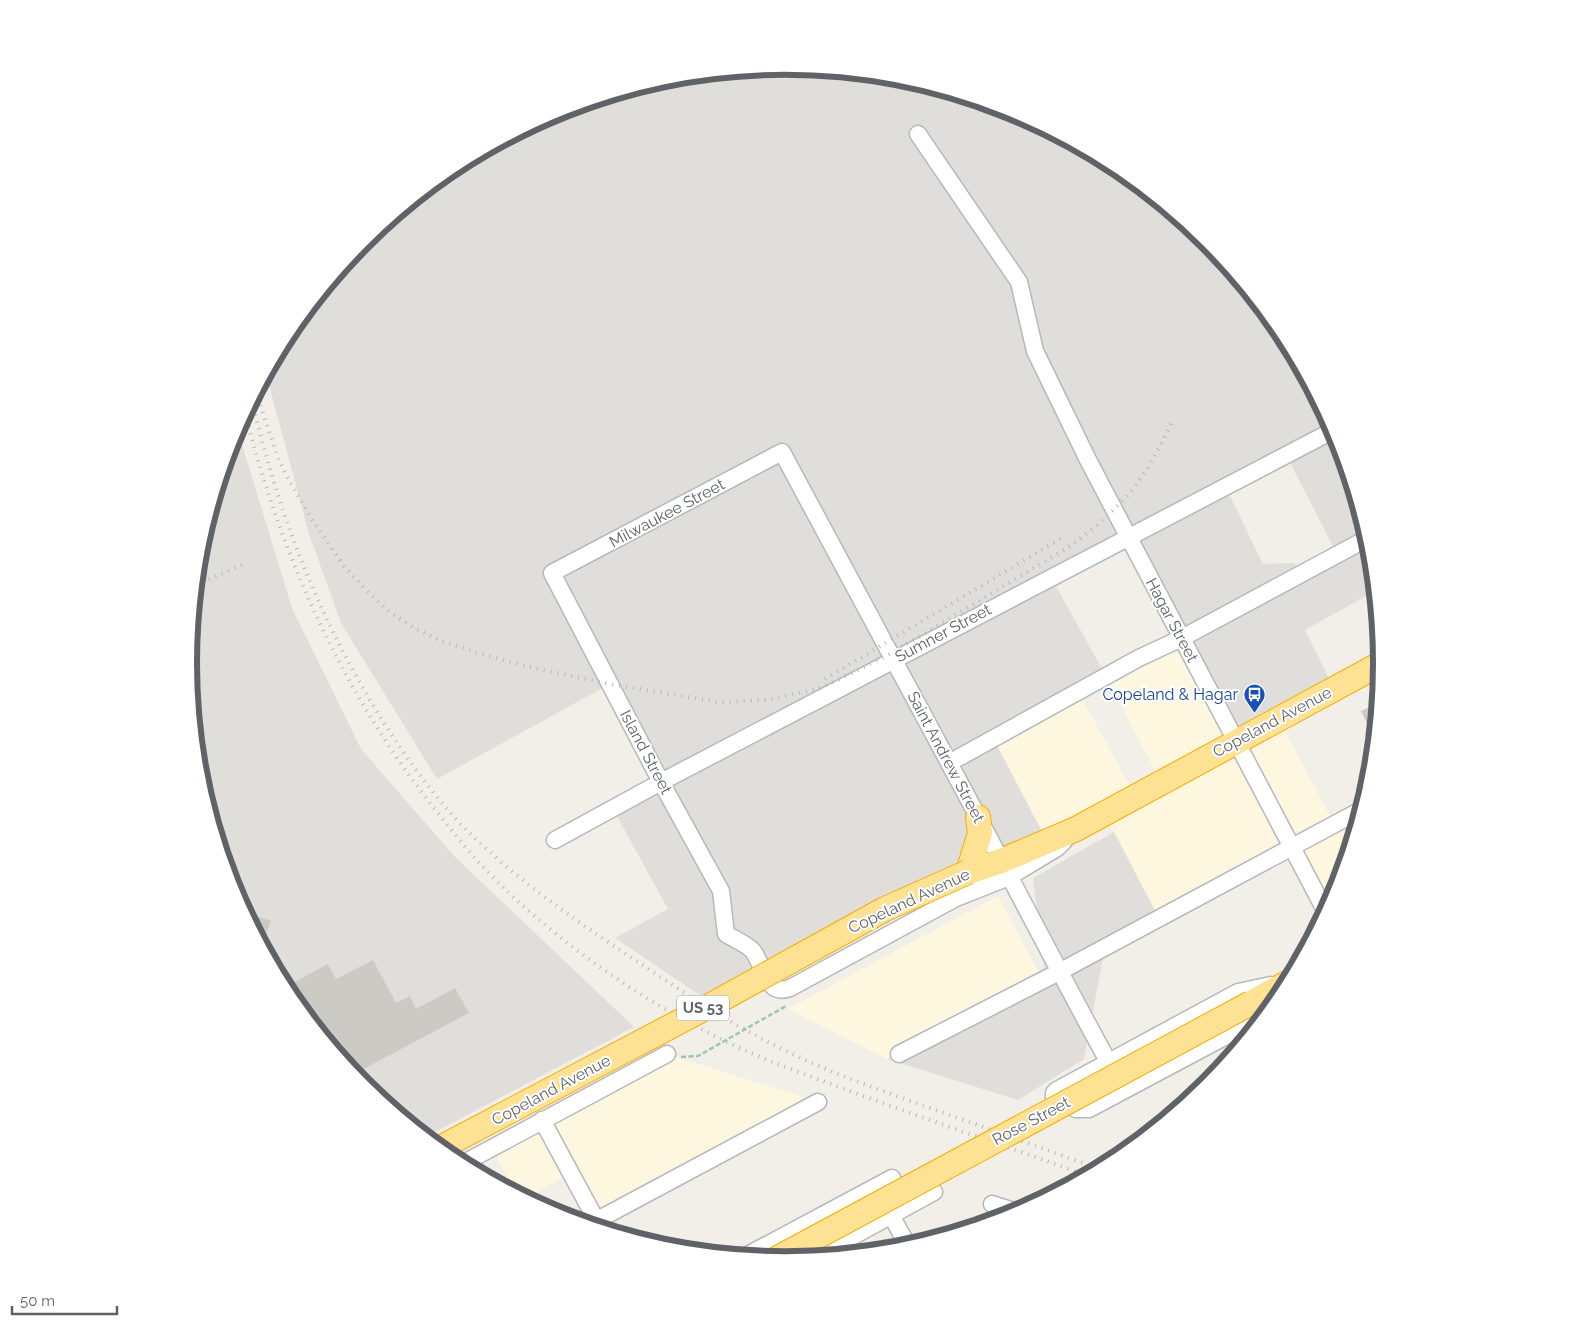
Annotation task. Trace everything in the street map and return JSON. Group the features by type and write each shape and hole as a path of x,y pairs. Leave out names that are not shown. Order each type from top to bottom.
{"highway":[{"name":"Copeland Avenue","path":"447,1144 712,1004 885,909 968,872 1005,869 1373,668"},
{"path":"968,872 980,833 978,817"},
{"name":"Rose Street","path":"791,1251 1274,989"}],"street":[{"name":"Hagar Street","path":"918,134 1019,282 1035,351 1088,460 1321,903"},
{"name":"Sumner Street","path":"555,840 894,659 1326,434"},
{"name":"Milwaukee Street","path":"552,573 782,452"},
{"name":"Saint Andrew Street","path":"782,452 894,659 1059,972 1109,1062"},
{"path":"949,763 1138,658 1182,638 1361,542"},
{"name":"Island Street","path":"552,573 661,782 721,891 726,934 752,950 770,984 778,990 783,990 956,898 1005,869"},
{"path":"899,1054 1059,972 1353,814"},
{"path":"1249,1024 1089,1109 1076,1110 1054,1098 1054,1093 1057,1090 1238,992 1278,984"},
{"path":"470,1159 667,1054"},
{"path":"600,1221 818,1102"},
{"path":"542,1120 592,1219"},
{"path":"757,1250 892,1178"},
{"path":"829,1249 934,1192"},
{"path":"992,1204 1005,1208"},
{"path":"891,1215 904,1239"}],"path":[{"path":"667,1054 679,1057 698,1056 786,1006"}],"shaded area":[{"path":"747,76 823,76 900,86 974,106 1010,120 1079,154 1112,174 1173,221 1201,247 1227,275 1274,336 1312,403 1342,474 1353,511 1362,548 1369,594 1305,630 1334,689 1236,741 1128,537 1051,577 1106,676 993,738 1047,841 713,1004 615,938 668,909 613,809 661,782 610,684 437,779 341,623 309,534 268,383 296,336 319,305 369,247 397,221 458,174 491,154 560,120 596,106 670,86 708,80","holes":["1286,455 1337,554 1308,570 1292,563 1263,564 1225,486"]},
{"path":"241,441 292,608 361,749 455,857 634,1027 432,1133 397,1105 369,1079 343,1051 296,990 258,923 242,888 228,852 217,815 208,778 198,701 198,625 208,548 228,474"},
{"path":"1182,638 1279,719 1334,824 1353,814 1342,852 1321,903 1292,847 1159,918 1104,814 1047,841 993,738 1078,691 1135,796 1161,782 1106,676"},
{"path":"1114,832 1159,918 1105,947 1084,1059 1018,1100 887,1059 1046,986 1033,878"},
{"path":"998,896 1039,974 899,1054 887,1059 788,1009"},
{"path":"667,1054 818,1102 597,1220 571,1173 533,1194 510,1182 492,1148"}],"building":[{"path":"1371,706 1369,728 1361,711"},
{"path":"254,915 271,921 265,937"},
{"path":"373,960 396,1003 410,996 416,1009 455,988 469,1013 361,1070 319,1021 292,983 328,964 336,979"}],"railway":[{"path":"259,401 277,455 287,477 313,521 344,566 366,590 390,612 414,628 439,640 477,653 538,669 610,684 718,702 766,700 817,689 840,679 890,654 1069,547 1118,506 1132,490 1149,465 1173,420"},
{"path":"255,411 275,484 302,563 337,639 379,715 401,749 451,814 480,843 517,875 575,919 694,999 755,1035 845,1077 1090,1166"},
{"path":"248,425 260,469 278,523 299,577 322,629 349,679 378,729 410,776 445,822 490,874 530,912 582,954 636,991 694,1025 740,1048 858,1094 1078,1172"},
{"path":"825,679 1065,536"},
{"path":"203,582 246,563"}],"place":[{"name":"Copeland & Hagar","path":"1254,713"}]}
